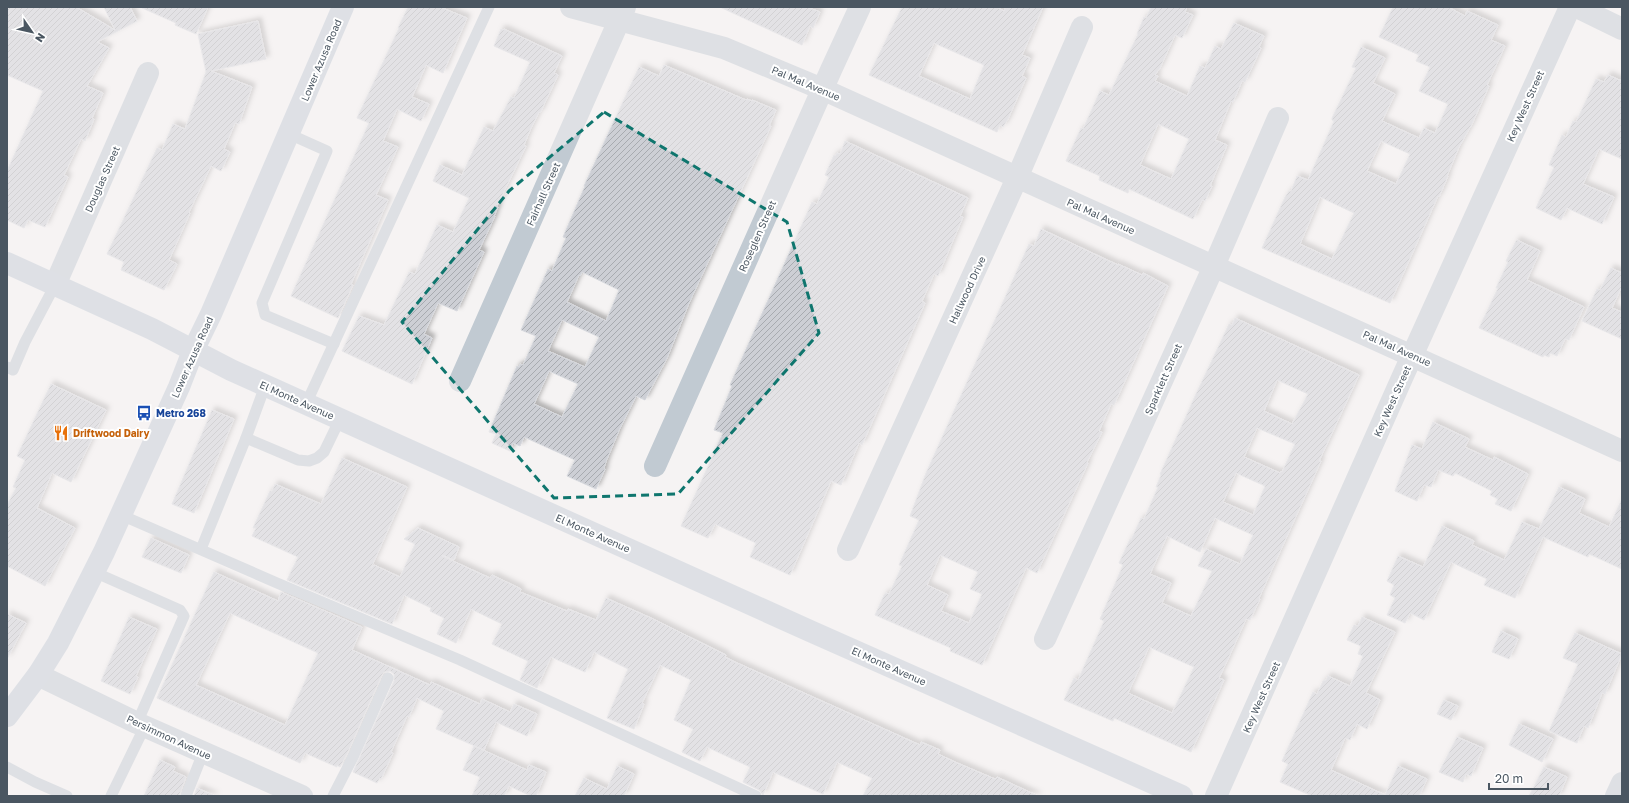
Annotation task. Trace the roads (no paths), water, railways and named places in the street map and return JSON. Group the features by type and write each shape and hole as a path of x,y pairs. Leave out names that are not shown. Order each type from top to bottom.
{"street":[{"name":"Lower Azusa Road","path":"7,716 38,675 58,643 94,572 179,387 193,351 211,314 343,7"},
{"name":"Pal Mal Avenue","path":"571,7 622,13 724,48 822,90 1412,354 1622,450"},
{"name":"Roseglen Street","path":"655,466 860,7"},
{"name":"Key West Street","path":"1216,796 1412,354 1570,7"},
{"path":"1577,7 1622,29"},
{"name":"Fairhall Street","path":"460,381 622,13"},
{"name":"Hallwood Drive","path":"848,550 1017,178 1082,27"},
{"name":"Douglas Street","path":"55,285 148,73"},
{"name":"Sparklett Street","path":"1045,639 1214,266 1278,118"},
{"name":"El Monte Avenue","path":"7,263 152,329 265,386 1182,796"},
{"name":"Persimmon Avenue","path":"38,675 141,725 302,796"},
{"path":"1616,796 1622,783"}],"lane":[{"path":"306,404 489,7"},
{"path":"289,134 327,151 262,303 263,310 265,315 334,344"},
{"path":"7,367 13,370 25,342 55,285"},
{"path":"201,549 246,438 265,386"},
{"path":"246,438 298,460 309,461 324,452 340,419"},
{"path":"121,515 460,660 756,796"},
{"path":"94,572 180,610 183,612 184,616 112,796"},
{"path":"333,796 353,758 388,678"},
{"path":"186,796 203,753"},
{"path":"7,767 35,782 67,796"}],"place":[{"name":"Metro 268","path":"144,413"},
{"name":"Driftwood Dairy","path":"61,433"}]}
